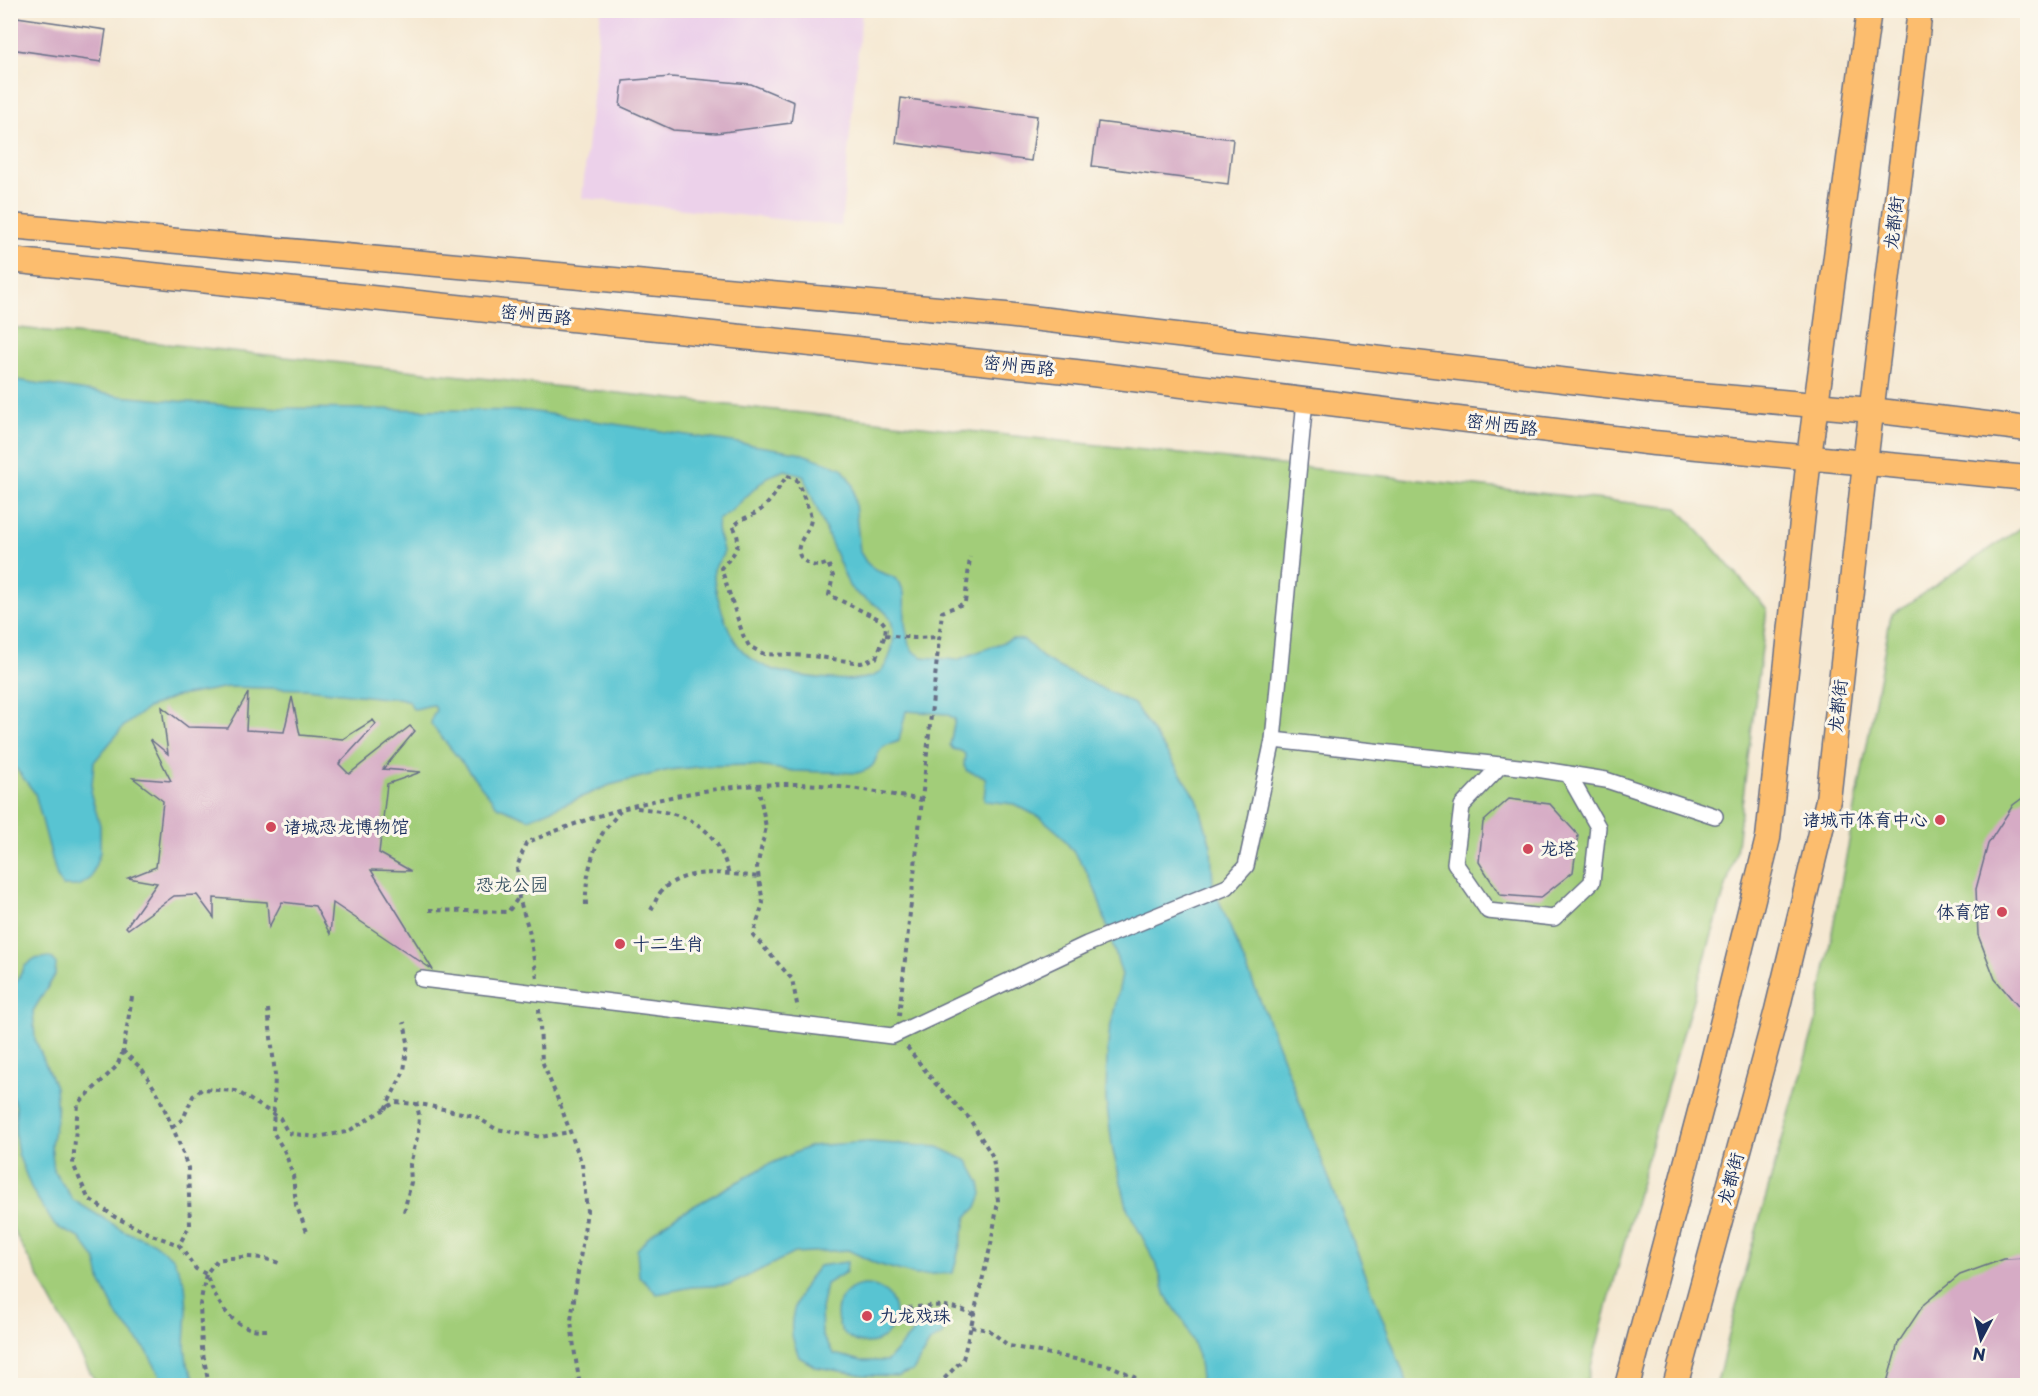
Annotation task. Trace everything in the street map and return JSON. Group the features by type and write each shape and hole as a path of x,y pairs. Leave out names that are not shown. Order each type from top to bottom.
{"main road":[{"path":"1627,1386 1707,1085 1768,838 1809,457 1869,10"},
{"name":"龙都街","path":"1675,1386 1773,1025 1828,800 1871,410 1920,10"},
{"path":"10,226 1006,315 1656,391 1816,404 2028,429"},
{"name":"密州西路","path":"10,260 1076,372 1654,443 2028,478"}],"street":[{"path":"422,979 892,1036 1087,944 1227,887 1246,866 1273,740 1305,400"},
{"path":"1273,740 1501,765 1606,780 1715,816"},
{"path":"1501,765 1462,806 1455,863 1488,911 1554,918 1592,882 1598,827 1568,774"}],"path":[{"path":"787,476 796,479 812,517 807,533 798,546 802,558 811,565 822,566 828,563 833,576 829,595 881,620 886,626 887,635 876,658 861,663 812,656 764,654 749,646 743,635 721,568 738,547 739,537 733,526 740,519 757,512 771,501 787,476"},
{"path":"933,1386 943,1380 963,1359 998,1201 993,1157 969,1118 935,1083 897,1034 942,612 965,603 970,557"},
{"path":"887,635 914,638 940,637"},
{"path":"580,1386 571,1320 587,1211 582,1164 542,1061 537,969 519,898 517,867 526,843 564,827 633,807 694,792 758,785 794,784 873,790 922,800"},
{"path":"758,785 766,827 757,867 763,903 753,936 792,979 801,1025"},
{"path":"633,807 697,822 713,838 725,856 729,875"},
{"path":"586,904 585,888 594,852 600,837 621,811"},
{"path":"651,910 662,890 684,876 712,873 759,877"},
{"path":"429,910 508,912 519,898"},
{"path":"132,997 123,1050 117,1066 78,1104 73,1164 88,1198 116,1217 152,1235 179,1245 196,1269 206,1274 216,1299 225,1312 244,1326 267,1330"},
{"path":"268,1009 275,1075 273,1132 285,1152 293,1175 296,1205 308,1234"},
{"path":"385,1109 404,1071 408,1042 404,1022"},
{"path":"123,1050 142,1069 158,1094 188,1168 190,1225 179,1245"},
{"path":"172,1127 183,1119 193,1096 202,1089 236,1091 280,1118 288,1133 315,1137 346,1132 396,1102 476,1116 496,1129 542,1137 570,1132"},
{"path":"404,1212 411,1182 410,1164 418,1134 417,1105"},
{"path":"209,1386 200,1325 200,1305 206,1274 217,1260 245,1255 268,1258 282,1264"},
{"path":"908,1308 936,1304 960,1308 974,1315"},
{"path":"971,1327 989,1330 1009,1346 1111,1366 1133,1376 1143,1386"}],"shaded area":[{"path":"601,11 862,11 841,226 582,198"}],"green space":[{"name":"恐龙公园","path":"10,327 1678,508 1767,609 1736,852 1657,1123 1586,1385 97,1385 11,1226"},
{"name":"诸城市体育中心","path":"2027,524 2027,1385 1716,1386 1751,1249 1815,1024 1891,615"}],"water":[{"path":"10,379 119,396 221,405 529,411 797,452 842,468 853,485 860,552 875,570 893,577 900,583 904,593 905,624 909,645 913,651 922,657 957,660 1012,639 1024,640 1042,657 1058,667 1134,704 1197,798 1211,846 1213,886 1267,1017 1408,1385 1202,1385 1198,1356 1185,1323 1166,1296 1157,1265 1128,1210 1113,1151 1106,1100 1107,1060 1109,1034 1122,975 1097,894 1084,866 1060,834 1041,818 1014,804 984,799 986,779 967,771 964,766 965,754 953,749 950,745 955,719 947,714 906,711 899,741 885,746 870,768 865,771 857,773 794,771 751,765 669,770 610,785 529,819 497,806 431,724 436,710 434,705 413,709 409,701 399,698 306,689 228,687 174,697 148,708 124,726 94,762 91,795 100,825 100,852 91,878 79,886 63,886 57,877 35,793 11,762","holes":["785,470 803,475 849,586 885,612 892,624 893,644 889,658 882,670 868,678 824,678 792,674 765,666 747,655 737,644 721,608 714,577 714,570 723,554 718,533 718,520 730,512 767,477"]},
{"path":"49,957 56,964 55,975 33,1011 35,1039 55,1087 57,1115 51,1144 54,1171 73,1200 124,1231 152,1242 173,1258 185,1284 187,1363 198,1385 165,1385 147,1351 119,1318 101,1283 96,1260 80,1238 55,1226 32,1190 18,1154 15,1134 16,1106 10,1092 11,992 25,966 34,959"},
{"path":"869,1142 938,1147 968,1161 980,1183 982,1194 977,1207 967,1217 953,1273 916,1275 877,1264 848,1250 794,1253 730,1285 692,1287 657,1294 639,1276 637,1250 650,1235 676,1216 766,1166 810,1146"},
{"path":"847,1262 846,1272 826,1284 821,1309 822,1336 834,1354 862,1361 887,1361 924,1320 936,1317 946,1322 942,1335 930,1342 913,1371 897,1376 864,1375 816,1367 799,1357 792,1324 798,1297 819,1266"},
{"path":"866,1285 882,1290 890,1298 895,1314 890,1330 882,1338 866,1343 850,1338 842,1330 837,1314 842,1298 850,1290"}],"building":[{"path":"10,16 106,30 101,62 10,49"},
{"path":"671,77 751,84 794,102 791,123 716,133 673,130 620,106 623,81"},
{"path":"901,98 1037,116 1031,161 896,143"},
{"path":"1098,122 1233,139 1228,184 1092,166"},
{"name":"诸城恐龙博物馆","path":"248,693 246,730 284,732 292,697 300,735 343,739 373,720 376,724 339,764 349,774 410,726 415,731 383,769 421,772 387,784 379,853 411,871 371,870 433,970 333,903 330,934 315,906 282,902 269,927 267,902 214,898 214,918 197,895 174,896 128,929 126,927 157,883 128,878 156,867 163,801 133,778 171,781 150,739 168,754 162,707 188,727 228,728"},
{"name":"体育馆","path":"2028,794 2028,1018 1995,979 1978,935 1976,889 1988,844 2013,805"},
{"name":"龙塔","path":"1509,799 1550,804 1578,835 1573,872 1540,898 1500,895 1479,862 1483,822"},
{"path":"2028,1258 2028,1386 1886,1386 1898,1343 1924,1304 1960,1275 2004,1259"}],"place":[{"name":"诸城市体育中心","path":"1940,820"},
{"name":"诸城恐龙博物馆","path":"271,827"},
{"name":"龙塔","path":"1528,849"},
{"name":"体育馆","path":"2002,912"},
{"name":"十二生肖","path":"620,944"},
{"name":"九龙戏珠","path":"867,1316"}]}
